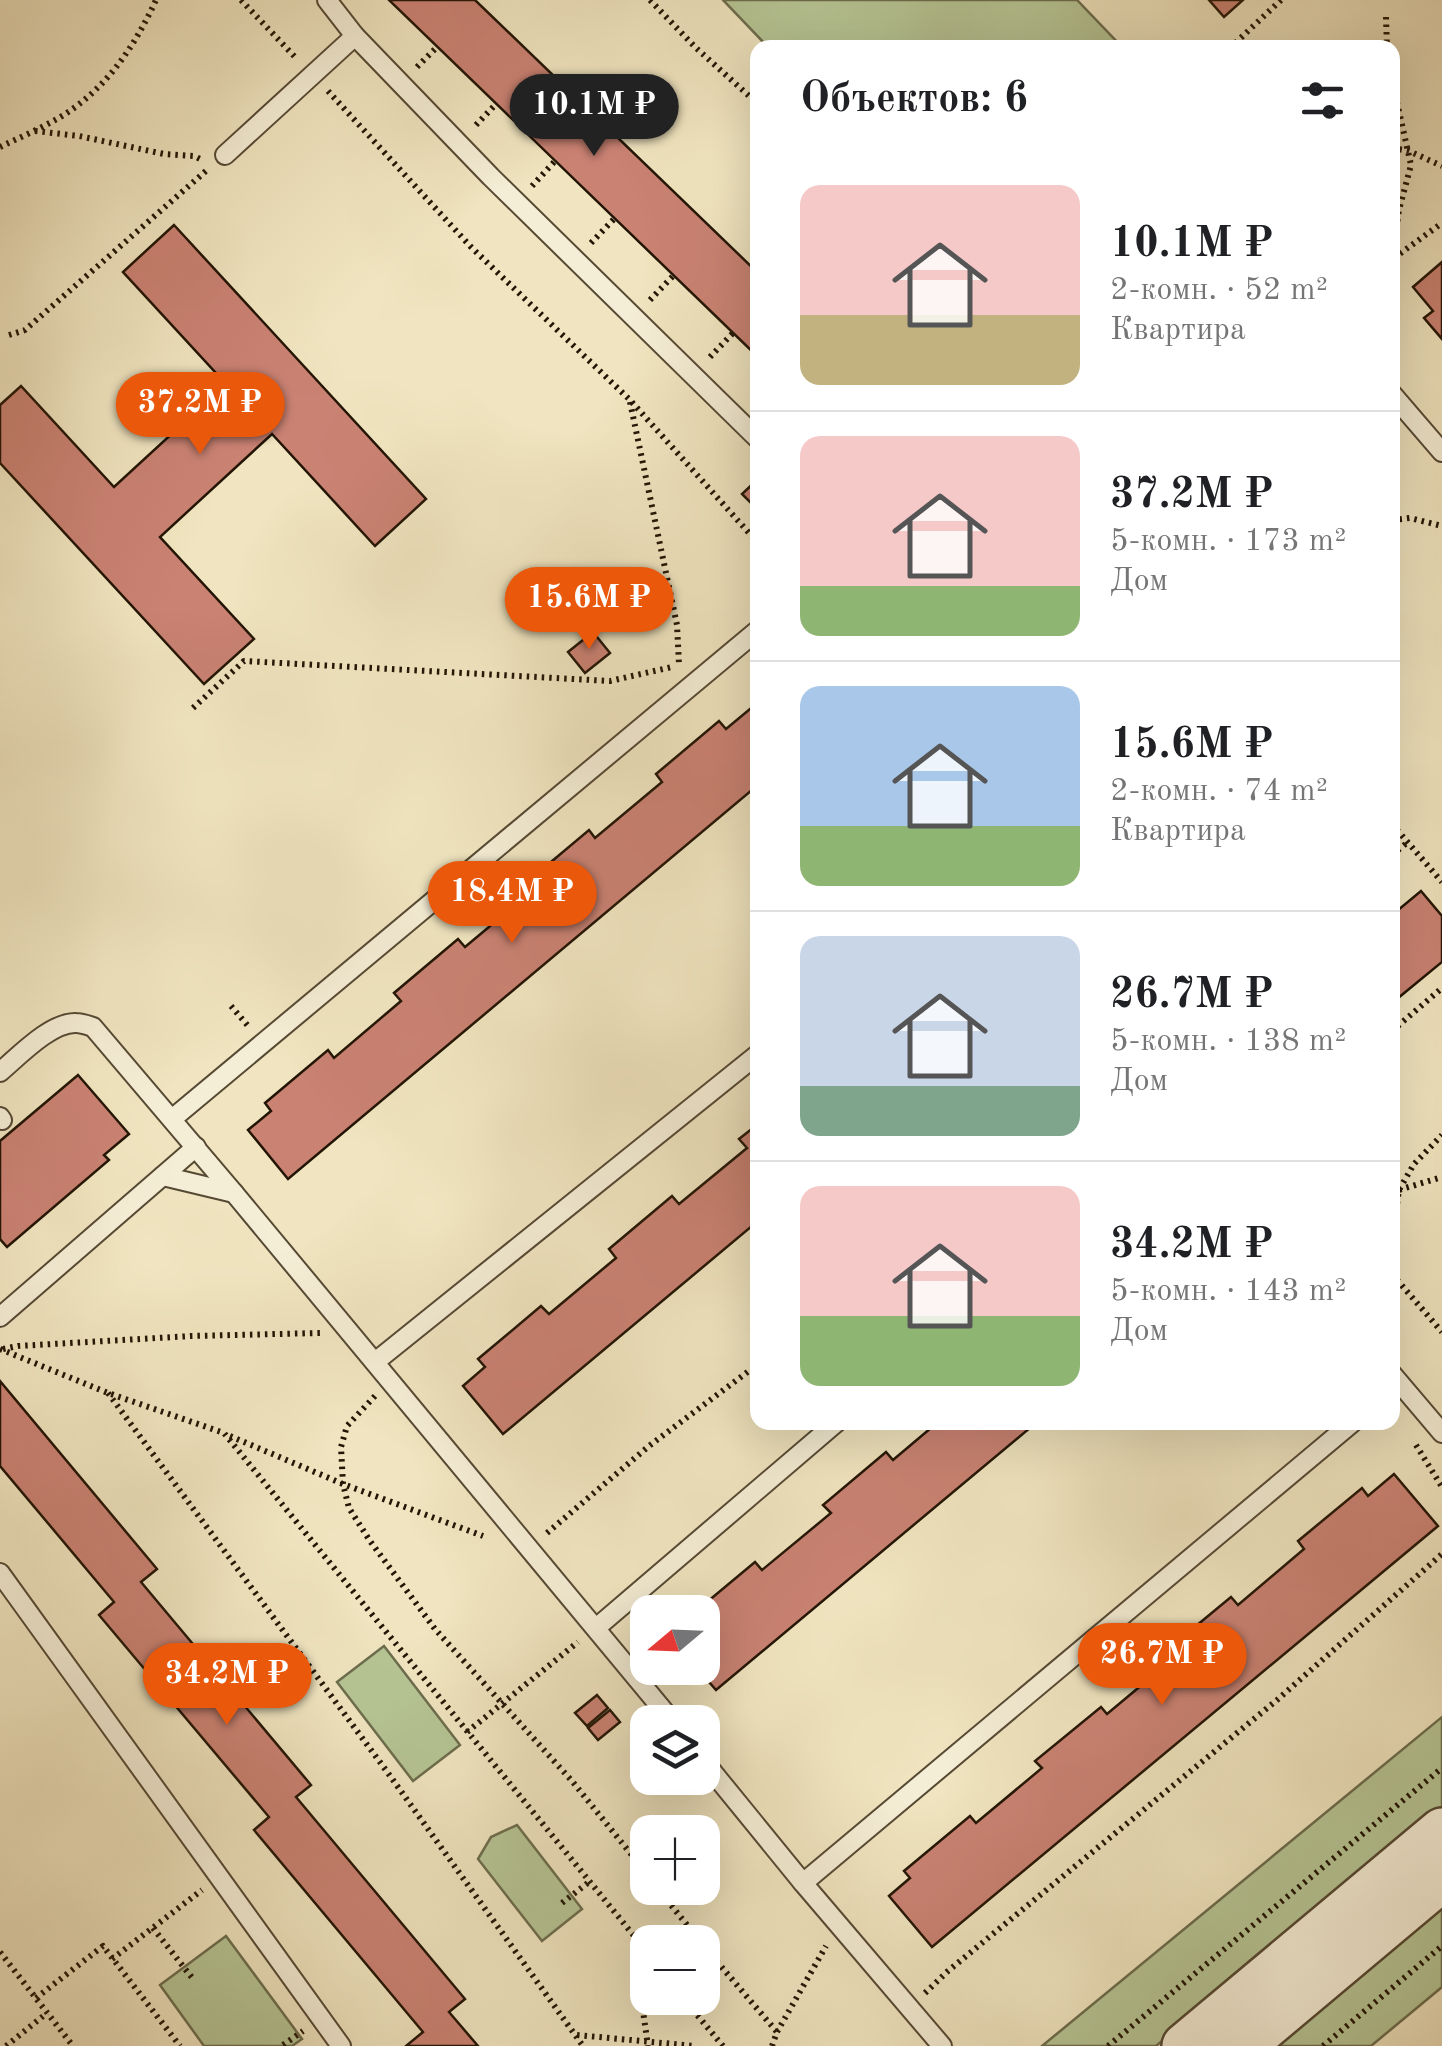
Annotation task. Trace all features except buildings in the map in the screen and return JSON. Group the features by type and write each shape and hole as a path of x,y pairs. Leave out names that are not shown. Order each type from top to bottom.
{"street":[{"path":"1185,2046 1442,1830"},
{"path":"1242,2046 1442,1878"}],"lane":[{"path":"327,0 356,36 491,178 750,431"},
{"path":"225,155 356,36"},
{"path":"1400,403 1442,452"},
{"path":"172,1119 750,636"},
{"path":"0,1072 50,1030 76,1023 93,1026 659,1705"},
{"path":"375,1362 750,1060"},
{"path":"2,1309 196,1148"},
{"path":"163,1176 234,1193"},
{"path":"1400,1387 1442,1433"},
{"path":"596,1628 828,1430"},
{"path":"803,1883 1343,1430"},
{"path":"0,1573 341,2046"},
{"path":"720,1780 942,2046"}],"path":[{"path":"0,147 59,118 91,93 118,66 139,36 156,0"},
{"path":"240,0 471,247 630,400 750,534"},
{"path":"650,0 750,97"},
{"path":"1238,40 1281,0"},
{"path":"1386,17 1387,40"},
{"path":"1400,114 1411,165 1400,206"},
{"path":"9,335 25,330 214,165 194,156 34,130"},
{"path":"1400,150 1442,166"},
{"path":"1400,253 1442,223"},
{"path":"630,400 677,625 679,666"},
{"path":"1400,519 1442,526"},
{"path":"192,708 244,661 610,681 727,654"},
{"path":"1400,833 1442,882"},
{"path":"1400,848 1408,842"},
{"path":"1400,1023 1442,988"},
{"path":"1400,1185 1442,1135"},
{"path":"1400,1190 1442,1177"},
{"path":"1400,1283 1442,1332"},
{"path":"1,1349 192,1336 350,1332"},
{"path":"1,1349 108,1393 224,1433 343,1484 511,1546 531,1549"},
{"path":"555,1526 649,1446 750,1370"},
{"path":"390,1380 347,1426 341,1447 349,1508 402,1588 435,1629 583,1794 630,1853"},
{"path":"108,1393 584,2046"},
{"path":"224,1433 630,1932"},
{"path":"915,2003 948,1971 1276,1700 1442,1554"},
{"path":"467,1732 596,1628"},
{"path":"1108,2046 1442,1768"},
{"path":"112,1959 219,1877"},
{"path":"562,1903 589,1882"},
{"path":"671,1905 687,1925"},
{"path":"772,2046 838,1924"},
{"path":"152,1928 193,1979"},
{"path":"36,1998 102,1946 180,2046"},
{"path":"1323,2046 1442,1946"},
{"path":"0,1952 72,2046"},
{"path":"720,1965 777,2032"},
{"path":"6,2046 46,2013"},
{"path":"644,2015 648,2043"},
{"path":"697,2015 723,2046"},
{"path":"576,2035 695,2046"}],"green space":[{"path":"723,0 1077,0 1115,40 761,40"},
{"path":"384,1646 460,1745 413,1781 337,1682"},
{"path":"1442,1717 1442,1807 1156,2046 1042,2046"},
{"path":"517,1825 582,1909 542,1941 478,1859 491,1837"},
{"path":"1442,1903 1442,1987 1371,2046 1271,2046"},
{"path":"226,1936 302,2039 292,2046 204,2046 160,1985"}]}
